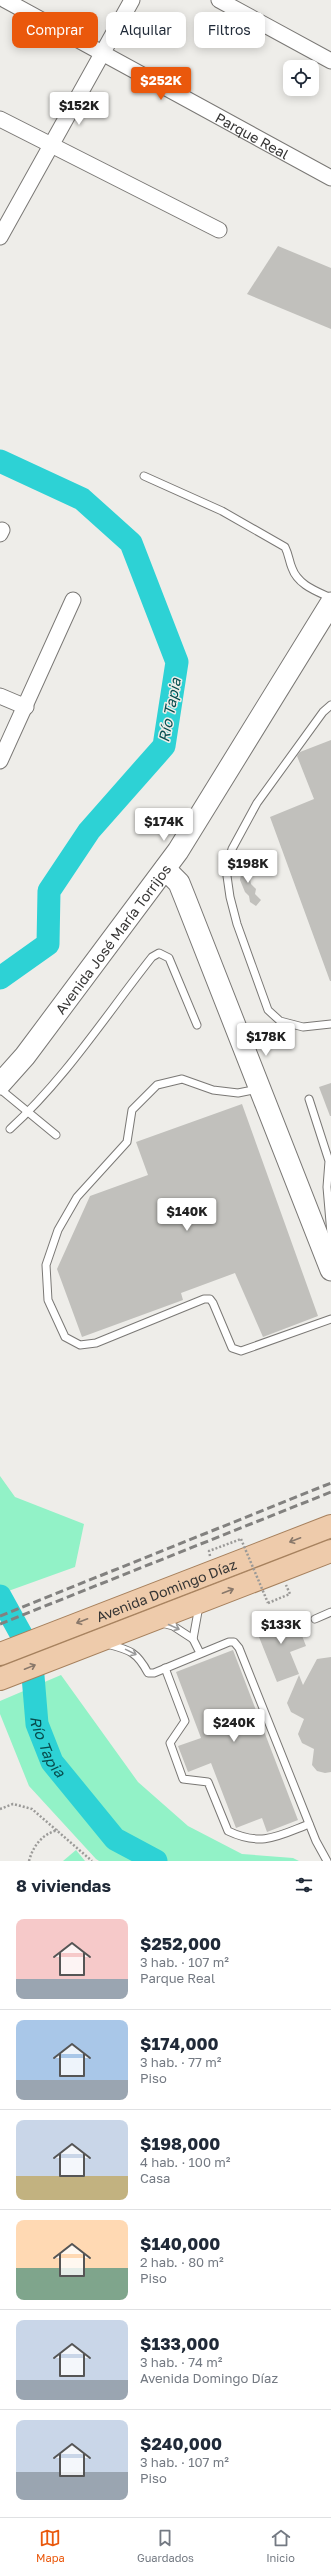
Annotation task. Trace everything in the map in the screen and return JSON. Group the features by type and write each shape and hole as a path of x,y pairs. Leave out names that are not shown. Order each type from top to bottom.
{"main road":[{"name":"Avenida José María Torrijos","path":"0,1084 25,1056 165,869 331,603"},
{"path":"165,869 179,883 331,1270"},
{"name":"Avenida Domingo Díaz","path":"0,1654 53,1632 331,1526"},
{"name":"Avenida Domingo Díaz","path":"0,1679 94,1641 331,1551"}],"street":[{"name":"Parque Real","path":"4,0 331,178"},
{"path":"0,237 104,54 132,0"},
{"path":"219,0 331,61"},
{"path":"0,119 219,230"},
{"path":"0,761 26,707 73,600"},
{"path":"0,696 26,707"}],"lane":[{"path":"144,476 222,511 285,547 290,556 291,566 297,577 303,583 331,598"},
{"path":"331,705 323,712 257,803 232,849 226,870 230,897 237,924 268,1010 280,1021 302,1027 331,1024"},
{"path":"10,1129 30,1111 81,1052 152,957 159,953 169,958 197,1025"},
{"path":"260,1088 231,1092 213,1090 182,1079 157,1085 132,1110 127,1142 77,1197 58,1230 46,1265 48,1300 64,1336 80,1345 96,1343 204,1299 210,1299 214,1303 232,1348 241,1351 331,1319"},
{"path":"0,1089 30,1111 56,1135"},
{"path":"309,1099 329,1160 327,1187 331,1234 329,1240 321,1245"},
{"path":"200,1653 194,1639 196,1618 202,1601"},
{"path":"315,1619 331,1612"},
{"path":"152,1620 173,1626 194,1639"},
{"path":"94,1641 129,1650 140,1657 148,1673 165,1668 228,1642 234,1642 239,1648 309,1824 327,1861"},
{"path":"165,1668 185,1721 170,1743 183,1779 208,1782 228,1830 242,1837 269,1840 309,1824"}],"path":[{"path":"209,1552 241,1539 268,1603 290,1594"},
{"path":"0,1809 12,1804 32,1809 92,1861"},
{"path":"29,1861 33,1849 41,1839 58,1830"}],"green space":[{"path":"0,1476 15,1497 84,1524 75,1567 0,1594"},
{"path":"61,1675 138,1782 188,1826 242,1854 293,1858 299,1861 99,1861 96,1859 29,1786 0,1714 0,1701"},
{"path":"76,1850 85,1861 63,1861"}],"building":[{"path":"278,246 331,268 331,329 247,294"},
{"path":"331,740 330,981 270,817 314,799 297,756 300,752"},
{"path":"242,862 247,866 251,884 256,889 255,894 261,900 256,906 250,902 249,896 245,892 240,880 241,874 237,871 237,865"},
{"path":"331,1083 331,1116 330,1116 319,1087"},
{"path":"242,1104 318,1316 263,1337 235,1273 181,1293 183,1300 82,1337 57,1269 90,1196 148,1175 136,1142"},
{"path":"293,1612 306,1646 290,1652 299,1674 277,1682 255,1627"},
{"path":"233,1650 298,1820 267,1832 262,1818 236,1828 211,1763 188,1772 178,1746 201,1738 176,1672"},
{"path":"331,1657 331,1772 325,1773 317,1771 312,1765 314,1749 302,1743 298,1734 304,1719 291,1712 287,1703 299,1675 303,1685 317,1659"}],"waterway":[{"name":"Río Tapia","path":"0,461 82,499 131,543 177,662 164,746 89,831 49,891 48,944 0,978"},
{"name":"Río Tapia","path":"0,1596 31,1652 37,1724 52,1762 115,1839 156,1861"}],"railway":[{"path":"0,1616 331,1483"},
{"path":"0,1624 331,1492"}]}
